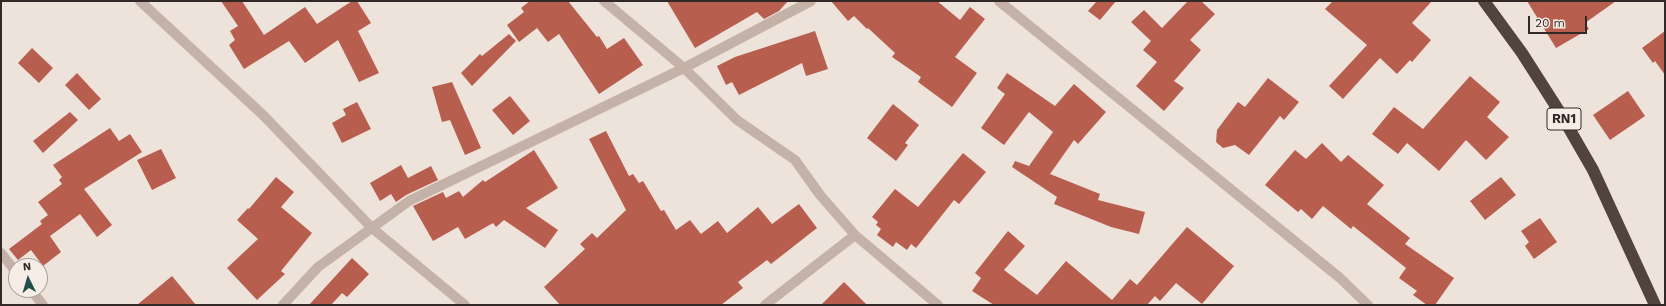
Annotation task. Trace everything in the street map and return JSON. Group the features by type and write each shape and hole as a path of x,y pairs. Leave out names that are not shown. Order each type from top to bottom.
{"highway":[{"name":"RN1","path":"1484,1 1526,60 1593,170 1655,305"}],"street":[{"path":"140,1 262,115 372,228 465,305"},
{"path":"604,1 684,68 737,120 795,160 820,195 855,235 938,305"},
{"path":"283,305 318,267 408,201 684,68 811,1"},
{"path":"999,1 1327,268 1368,305"},
{"path":"765,305 855,235"},
{"path":"1,253 8,262"}],"building":[{"path":"221,1 242,1 264,35 305,7 317,24 352,1 357,1 371,23 358,31 379,73 359,82 338,40 305,63 289,41 244,69 229,45 235,40 230,31 238,26"},
{"path":"530,1 568,1 597,37 599,36 607,49 624,38 643,65 599,94 559,34 548,42 537,28 519,42 507,25 524,12 521,8"},
{"path":"667,1 788,1 779,11 764,19 757,12 695,48"},
{"path":"831,1 937,1 960,20 970,7 985,19 955,57 977,73 952,107 918,82 921,77 892,57 895,53 868,28 867,29 854,16 848,21"},
{"path":"1097,1 1116,1 1100,20 1088,11"},
{"path":"1188,1 1201,1 1215,14 1190,40 1201,50 1174,81 1184,88 1164,111 1136,86 1157,62 1143,50 1151,41 1131,22 1144,10 1162,28"},
{"path":"1333,1 1432,1 1412,23 1431,40 1412,62 1410,60 1397,74 1380,58 1343,99 1329,86 1367,45 1325,9"},
{"path":"1527,1 1616,1 1585,23 1589,29 1556,48"},
{"path":"815,31 828,69 806,76 802,63 739,95 732,82 726,85 717,66 735,57"},
{"path":"1665,31 1665,75 1655,61 1653,63 1642,48"},
{"path":"509,34 516,41 472,86 461,73 480,54 482,56"},
{"path":"32,48 53,68 39,83 18,63"},
{"path":"77,73 101,99 89,110 65,85"},
{"path":"1007,73 1055,106 1074,84 1106,112 1078,144 1074,140 1050,174 1100,194 1098,200 1145,212 1139,234 1111,227 1054,204 1057,197 1012,167 1015,161 1029,166 1053,132 1029,112 1004,145 981,128 1005,94 997,88"},
{"path":"1470,76 1500,102 1487,117 1509,137 1486,160 1466,140 1439,171 1407,143 1398,154 1372,134 1394,107 1423,129"},
{"path":"1268,78 1299,102 1284,120 1280,116 1249,155 1235,145 1223,148 1216,142 1217,130 1238,102 1245,107"},
{"path":"452,82 481,148 465,155 450,120 442,122 432,87"},
{"path":"1628,91 1645,116 1610,140 1593,115"},
{"path":"510,96 530,121 513,135 492,110"},
{"path":"357,102 371,129 342,143 332,123 346,115 343,109"},
{"path":"893,104 919,125 905,143 908,145 896,161 867,138"},
{"path":"70,112 78,120 43,153 33,141"},
{"path":"110,128 119,141 130,134 142,152 84,189 112,225 97,237 80,214 50,236 61,252 48,262 48,258 37,258 31,250 21,258 16,258 9,249 42,224 40,221 48,215 38,202 62,184 59,180 62,177 53,165"},
{"path":"606,131 629,176 633,174 639,183 643,181 661,211 664,210 676,230 690,220 701,234 718,221 727,233 758,207 772,224 799,204 817,228 771,264 767,260 738,282 743,288 721,305 560,305 544,287 585,249 580,244 592,233 597,238 626,210 589,139"},
{"path":"1322,143 1341,162 1348,155 1384,185 1367,204 1410,238 1405,244 1454,278 1435,305 1427,305 1413,295 1417,291 1399,278 1406,268 1353,226 1351,229 1323,206 1312,219 1301,209 1298,212 1265,185 1295,150 1306,159"},
{"path":"161,149 176,178 152,190 137,160"},
{"path":"534,150 558,188 526,208 558,230 545,248 504,220 496,227 493,223 465,239 458,227 433,241 413,206 443,192 446,198 459,191 463,197 483,180 485,182"},
{"path":"963,153 986,172 959,204 954,200 916,248 911,244 907,250 896,242 893,247 877,235 881,229 876,225 878,222 872,217 895,189 918,207"},
{"path":"401,165 408,178 431,166 438,180 406,195 396,202 391,194 380,201 370,183"},
{"path":"276,177 294,192 281,207 312,233 281,271 285,274 257,300 227,268 258,239 237,220 248,208 249,209"},
{"path":"1501,177 1516,195 1485,220 1470,201"},
{"path":"1540,218 1557,242 1534,259 1525,246 1529,242 1521,231"},
{"path":"1187,227 1234,266 1202,304 1176,283 1160,301 1155,296 1147,305 994,305 972,291 981,278 975,273 1008,231 1025,246 1004,270 1037,295 1066,261 1112,300 1130,279 1137,285"},
{"path":"352,258 369,274 347,297 342,293 331,305 309,305"},
{"path":"172,276 196,305 137,305"},
{"path":"844,282 867,305 821,305"}]}
